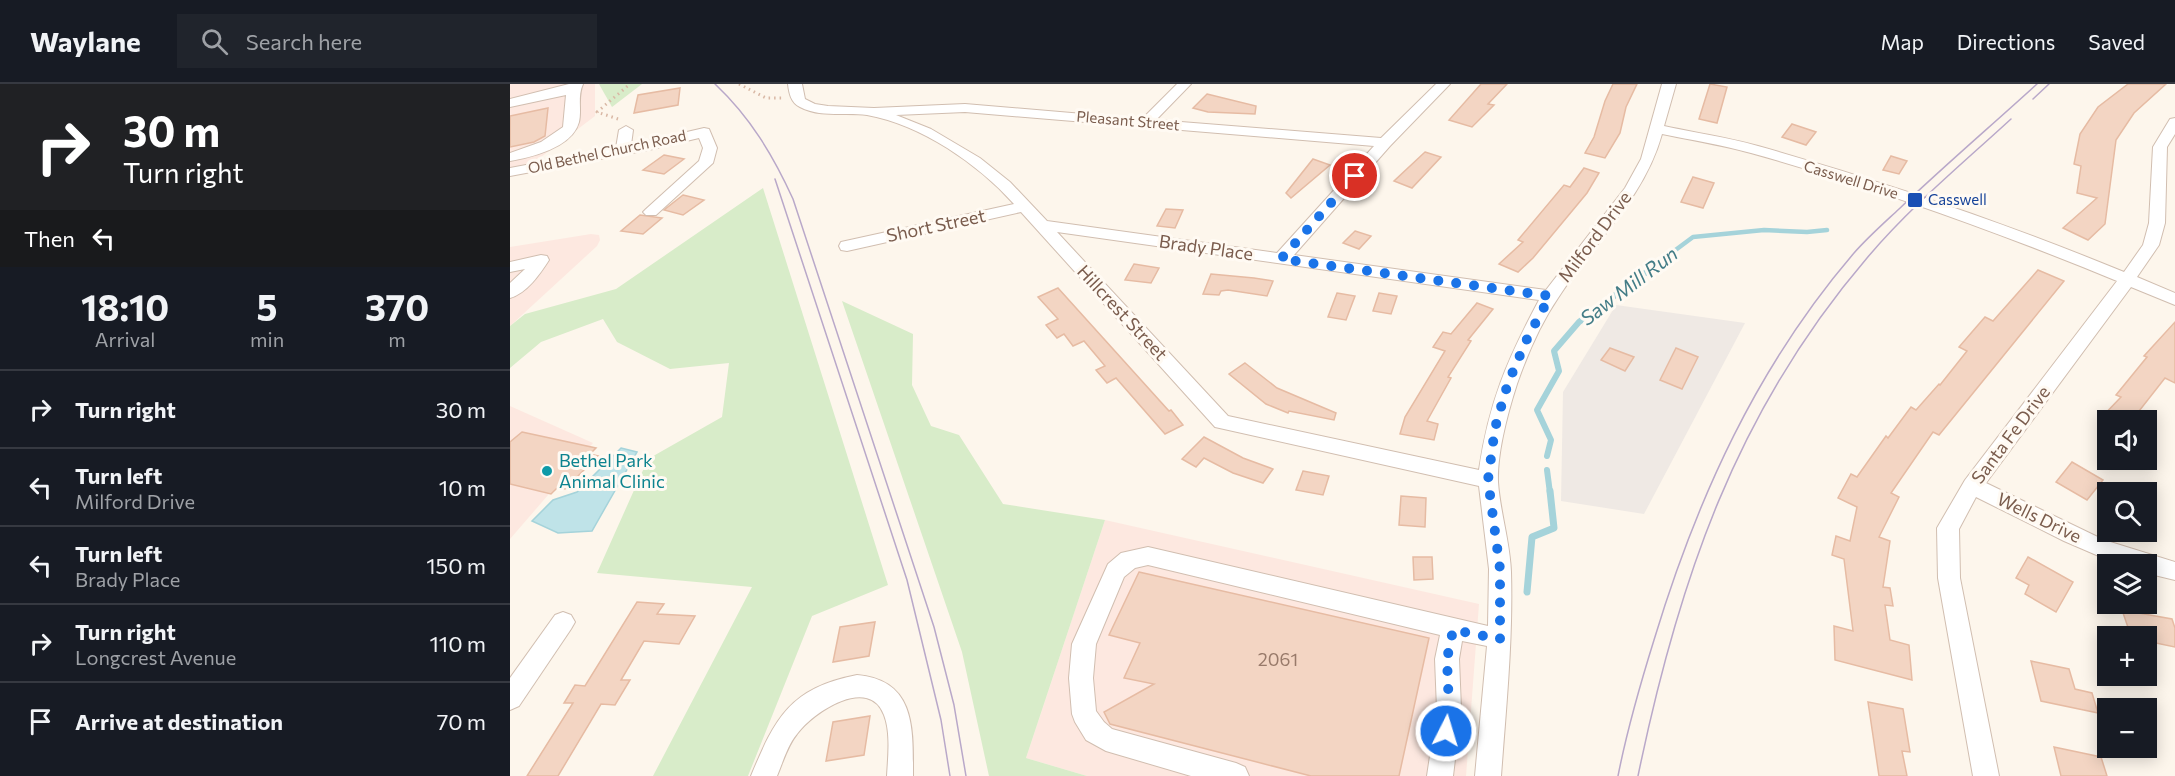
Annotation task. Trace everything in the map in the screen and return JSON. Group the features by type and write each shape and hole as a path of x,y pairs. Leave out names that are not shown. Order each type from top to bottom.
{"street":[{"path":"1146,122 1184,84"},
{"path":"1281,259 1385,143 1443,84"},
{"name":"Milford Drive","path":"1488,776 1500,639 1500,569 1488,480 1495,428 1508,383 1527,339 1550,296 1632,189 1648,159 1669,84"},
{"path":"510,103 571,86 572,124 564,135 515,164"},
{"name":"Hillcrest Street","path":"795,89 801,103 816,109 871,112 912,126 944,141 982,165 1005,185 1222,422 1488,480"},
{"name":"Pleasant Street","path":"871,112 965,108 1385,143"},
{"name":"Santa Fe Drive","path":"1986,776 1949,578 1947,528 1972,486 2151,245 2157,223 2160,147 2175,122"},
{"name":"Casswell Drive","path":"1657,129 1753,150 1921,202 2022,236 2175,299"},
{"path":"623,151 626,130"},
{"name":"Old Bethel Church Road","path":"515,164 623,151 704,132 710,148 706,163 651,212"},
{"name":"Short Street","path":"847,246 1024,207"},
{"name":"Brady Place","path":"1040,225 1550,296"},
{"path":"510,267 541,260 528,278 510,292"},
{"name":"Wells Drive","path":"1972,486 2084,540 2153,567 2175,571"},
{"path":"1236,776 1106,739 1095,731 1084,714 1081,678 1084,644 1116,571 1129,560 1148,556 1430,622 1453,630 1500,639"},
{"path":"510,698 563,622"},
{"path":"1440,776 1449,709 1447,659 1453,630"},
{"path":"764,776 787,726 804,707 832,691 861,686 882,692 893,706 899,723 900,776"}],"path":[{"path":"604,116 597,112 598,110 630,84"},
{"path":"739,84 766,98 779,99 795,89"}],"shaded area":[{"path":"510,84 595,84 595,116 541,157 536,167 510,172"},
{"path":"591,234 599,235 600,240 597,246 510,326 510,247"},
{"path":"1616,305 1745,323 1644,514 1561,501 1563,392"},
{"path":"510,406 593,443 510,539"},
{"path":"1105,520 1479,604 1466,776 1087,776 1026,758"}],"green space":[{"path":"599,84 642,84 612,107"},
{"path":"763,188 888,585 812,616 748,776 653,776 752,587 597,573 648,459 722,417 729,363 670,369 617,342 603,319 541,342 510,368 510,326 525,314 616,289"},
{"path":"842,301 913,334 912,385 931,426 959,435 1003,504 1105,520 1026,758 1087,776 989,776 962,652"}],"water":[{"path":"621,448 637,452 592,531 558,533 532,521 553,500 577,492"}],"building":[{"path":"1481,84 1507,84 1488,104 1494,105 1472,127 1449,120"},
{"path":"1613,84 1637,84 1626,107 1620,133 1605,158 1585,153 1594,137"},
{"path":"1710,84 1727,87 1717,123 1699,119"},
{"path":"2128,84 2166,84 2134,113 2116,140 2105,224 2088,240 2063,228 2097,198 2077,193 2081,166 2074,164 2080,134 2098,107"},
{"path":"680,88 678,105 634,113 638,95"},
{"path":"1207,94 1256,106 1255,114 1208,112 1193,108"},
{"path":"548,108 545,136 534,142 510,147 510,116"},
{"path":"1792,124 1816,132 1806,145 1782,137"},
{"path":"1425,152 1441,157 1412,188 1394,181"},
{"path":"664,155 684,159 664,174 643,170"},
{"path":"1891,156 1907,161 1899,174 1883,170"},
{"path":"1313,159 1330,165 1291,198 1286,193"},
{"path":"1584,168 1599,173 1587,193 1533,258 1518,272 1499,264 1523,242 1518,240 1564,185 1570,187"},
{"path":"1693,177 1714,183 1703,208 1681,202"},
{"path":"683,195 704,200 683,215 664,210"},
{"path":"1166,209 1183,210 1175,228 1157,226"},
{"path":"640,215 662,218 643,234 621,231"},
{"path":"1355,231 1371,236 1359,249 1343,243"},
{"path":"1134,264 1159,268 1151,283 1125,280"},
{"path":"2038,270 2064,281 1939,435 1933,432 1891,493 1899,497 1879,537 1890,541 1883,587 1890,588 1893,606 1885,605 1890,640 1909,645 1912,680 1835,660 1834,626 1853,631 1844,559 1832,555 1836,536 1850,541 1857,507 1838,498 1851,474 1857,477 1886,436 1888,438 1911,407 1916,410 1940,385 1967,351 1959,347 1985,317 1993,321"},
{"path":"1211,274 1273,281 1267,296 1228,290 1221,291 1219,295 1203,294"},
{"path":"1058,288 1183,425 1165,434 1116,378 1107,383 1096,370 1105,366 1084,341 1073,346 1064,334 1057,338 1046,325 1058,319 1038,297"},
{"path":"1337,293 1355,296 1346,320 1328,317"},
{"path":"1379,293 1397,296 1391,314 1373,311"},
{"path":"1477,303 1493,309 1468,340 1471,341 1448,377 1451,378 1427,421 1438,424 1434,440 1400,434 1405,417 1445,351 1433,347 1443,332 1451,334"},
{"path":"2175,322 2175,383 2165,378 2140,410 2109,410 2121,397 2116,395 2147,357 2144,356"},
{"path":"1610,348 1634,357 1625,371 1601,360"},
{"path":"1676,348 1698,357 1682,389 1660,380"},
{"path":"1245,363 1277,388 1336,413 1334,420 1289,411 1288,413 1266,404 1229,374"},
{"name":"Bethel Park Animal Clinic","path":"522,432 596,448 590,454 598,456 565,489 558,487 551,494 510,484 510,442"},
{"path":"1204,437 1243,458 1273,469 1263,483 1233,473 1204,458 1196,467 1182,459"},
{"path":"2072,462 2103,480 2097,482 2097,488 2087,500 2056,482"},
{"path":"1303,471 1329,476 1323,495 1296,490"},
{"path":"1401,496 1426,498 1425,527 1399,525"},
{"path":"1413,557 1432,557 1433,579 1414,580"},
{"path":"2028,557 2073,582 2056,612 2025,594 2029,585 2016,578"},
{"path":"1139,572 1429,638 1399,776 1311,776 1110,724 1104,712 1154,684 1124,678 1140,643 1109,635"},
{"path":"637,602 664,604 657,614 695,616 679,644 644,641 621,680 630,680 615,705 601,704 558,776 527,776 573,703 564,703 575,685 585,686"},
{"path":"2123,614 2144,614 2172,619 2175,628 2175,647 2157,643 2157,626 2128,626"},
{"path":"875,622 869,656 833,662 840,627"},
{"path":"2031,661 2069,669 2075,689 2092,693 2097,713 2041,701"},
{"path":"1868,702 1903,709 1910,752 1902,751 1907,776 1879,776"},
{"path":"870,716 864,755 826,761 833,722"},
{"path":"2054,747 2101,758 2107,776 2061,776"}],"waterway":[{"name":"Saw Mill Run","path":"1654,266 1693,237 1764,230 1807,232 1827,230"},
{"name":"Saw Mill Run","path":"1547,456 1551,440 1537,410 1559,371 1554,351 1579,322 1656,265"},
{"name":"Saw Mill Run","path":"1547,470 1550,493"},
{"name":"Saw Mill Run","path":"1527,592 1532,537 1554,528 1550,491"}],"tram line":[{"path":"715,84 760,137 793,199 934,627 954,705 966,776"},
{"path":"1618,776 1644,674 1671,587 1711,485 1759,388 1819,296 1859,247 2037,84"},
{"path":"2033,99 2049,84"},
{"path":"1638,776 1672,635 1693,567 1718,502 1748,438 1782,376 1821,316 1867,258 1937,186 2011,119"},
{"path":"775,179 907,580 941,720 950,776"}],"place":[{"name":"Casswell","path":"1915,200"},
{"name":"Bethel Park Animal Clinic","path":"547,471"}],"route":[{"path":"1355,176 1281,259 1550,296 1527,339 1508,383 1495,428 1488,480 1500,569 1500,639 1453,630 1447,659 1449,709 1446,731"}]}
